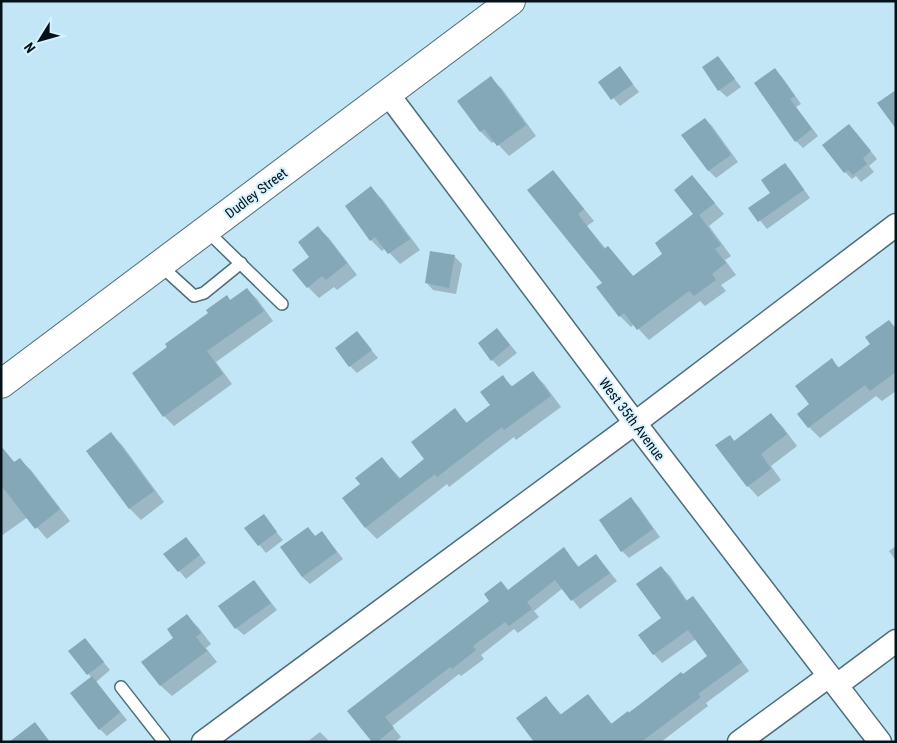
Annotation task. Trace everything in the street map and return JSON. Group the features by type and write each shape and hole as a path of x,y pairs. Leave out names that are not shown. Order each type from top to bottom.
{"street":[{"name":"Dudley Street","path":"1,384 511,1"},
{"name":"West 35th Avenue","path":"388,94 635,423 880,742"},
{"path":"204,742 635,423 896,225"},
{"path":"739,742 896,641"}],"lane":[{"path":"206,230 282,304"},
{"path":"160,265 194,296 204,293 241,263"},
{"path":"121,687 164,742"}],"building":[{"path":"718,56 735,79 718,91 702,67"},
{"path":"620,66 633,84 611,100 598,82"},
{"path":"775,68 795,96 790,99 812,129 795,142 754,83"},
{"path":"491,76 526,125 497,146 484,129 480,132 457,101"},
{"path":"896,90 896,129 877,103"},
{"path":"705,118 731,155 708,171 681,135"},
{"path":"849,124 871,151 863,158 867,164 853,175 848,170 844,173 822,145"},
{"path":"785,163 804,190 758,222 748,208 770,193 761,180"},
{"path":"553,170 584,209 578,214 604,249 608,246 633,276 662,254 655,243 693,214 674,190 692,175 715,203 699,215 721,245 715,249 726,263 712,274 716,280 694,296 689,291 637,330 624,313 619,317 596,287 602,283 527,190"},
{"path":"371,186 410,239 388,254 375,237 370,241 345,206"},
{"path":"318,226 347,263 326,280 322,276 307,288 292,270 309,257 298,242"},
{"path":"430,251 455,255 449,288 425,283"},
{"path":"247,288 264,311 207,351 223,374 163,417 132,373 167,347 165,344 208,313 206,310 227,295 230,300"},
{"path":"889,320 896,329 896,372 870,391 865,385 808,428 797,414 809,404 795,386 832,358 838,368 870,344 865,337"},
{"path":"497,328 510,345 491,361 478,343"},
{"path":"357,331 372,350 349,367 335,348"},
{"path":"533,371 551,396 504,430 502,427 437,477 435,474 365,528 342,498 360,484 355,478 382,457 399,479 424,459 411,442 455,408 466,423 490,405 480,392 503,375 511,387"},
{"path":"771,413 787,434 761,454 771,469 747,487 715,445 730,435 734,441"},
{"path":"111,432 154,491 129,509 86,451"},
{"path":"1,446 14,462 20,458 60,509 35,529 1,485"},
{"path":"631,497 653,529 621,552 599,520"},
{"path":"264,514 277,532 258,546 244,528"},
{"path":"308,527 315,536 322,531 337,552 302,577 280,547"},
{"path":"186,537 200,555 178,572 163,554"},
{"path":"564,547 578,567 596,554 610,573 571,601 555,580 527,602 532,609 509,626 505,622 473,646 476,650 452,669 450,667 385,717 394,728 377,742 372,742 347,711 489,601 484,594 501,581 508,590"},
{"path":"661,566 686,601 693,596 742,662 698,694 701,697 641,742 534,742 516,718 546,696 560,715 588,694 611,724 628,711 629,713 681,672 683,674 707,656 688,630 653,655 638,635 661,618 636,584"},
{"path":"254,580 271,603 235,629 218,606"},
{"path":"187,614 201,633 196,637 207,651 160,686 141,662 173,638 167,629"},
{"path":"85,638 104,662 87,675 68,651"},
{"path":"92,676 120,712 99,730 70,693"},
{"path":"35,722 50,742 9,742"}]}
